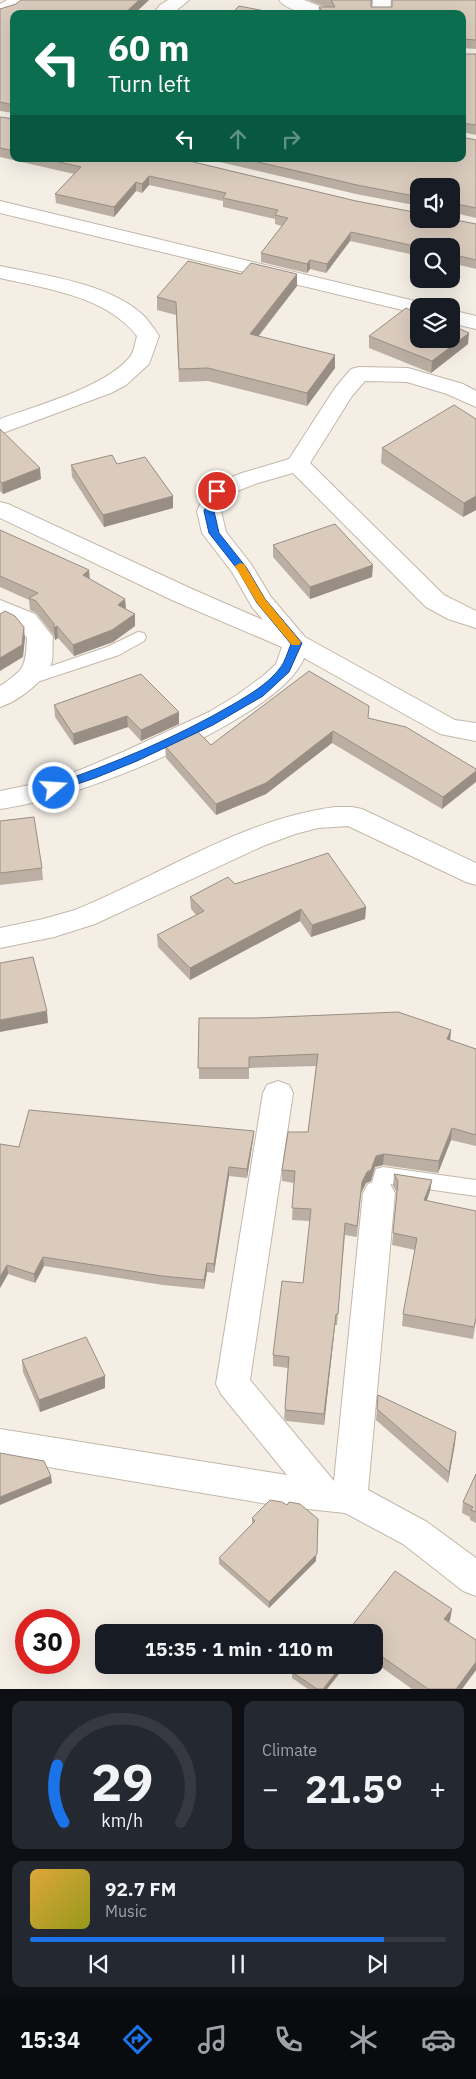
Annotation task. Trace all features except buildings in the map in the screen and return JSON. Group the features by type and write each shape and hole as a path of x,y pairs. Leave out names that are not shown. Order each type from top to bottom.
{"street":[{"path":"0,12 20,0"},
{"path":"165,10 180,0"},
{"path":"288,0 314,10"},
{"path":"0,207 410,306"},
{"path":"0,272 86,292 124,312 136,321 148,336 141,359 118,380 0,427"},
{"path":"460,319 476,323"},
{"path":"296,643 260,600 242,569 214,533 209,511 217,491 250,478 298,464 343,394 359,374 408,375 455,389 476,400"},
{"path":"298,464 434,601 476,620"},
{"path":"0,508 183,595 296,643 449,728 476,732"},
{"path":"0,608 26,620 40,637 38,662 25,681 0,698"},
{"path":"0,800 38,793 91,776 209,723 259,693 286,669 296,643"},
{"path":"0,938 36,931 84,917 270,832 333,816 352,816 476,875"},
{"path":"278,1093 233,1384 337,1496"},
{"path":"337,1496 379,1193"},
{"path":"0,1444 280,1490 337,1496 415,1533 476,1579"}],"lane":[{"path":"25,681 113,651 138,637"},
{"path":"379,1193 383,1175 476,1188"}],"slow traffic":[{"path":"240,566 260,600 296,642"}],"route":[{"path":"54,788 91,776 209,723 259,693 286,669 296,643 260,600 242,569 214,533 209,511 217,491"}]}
